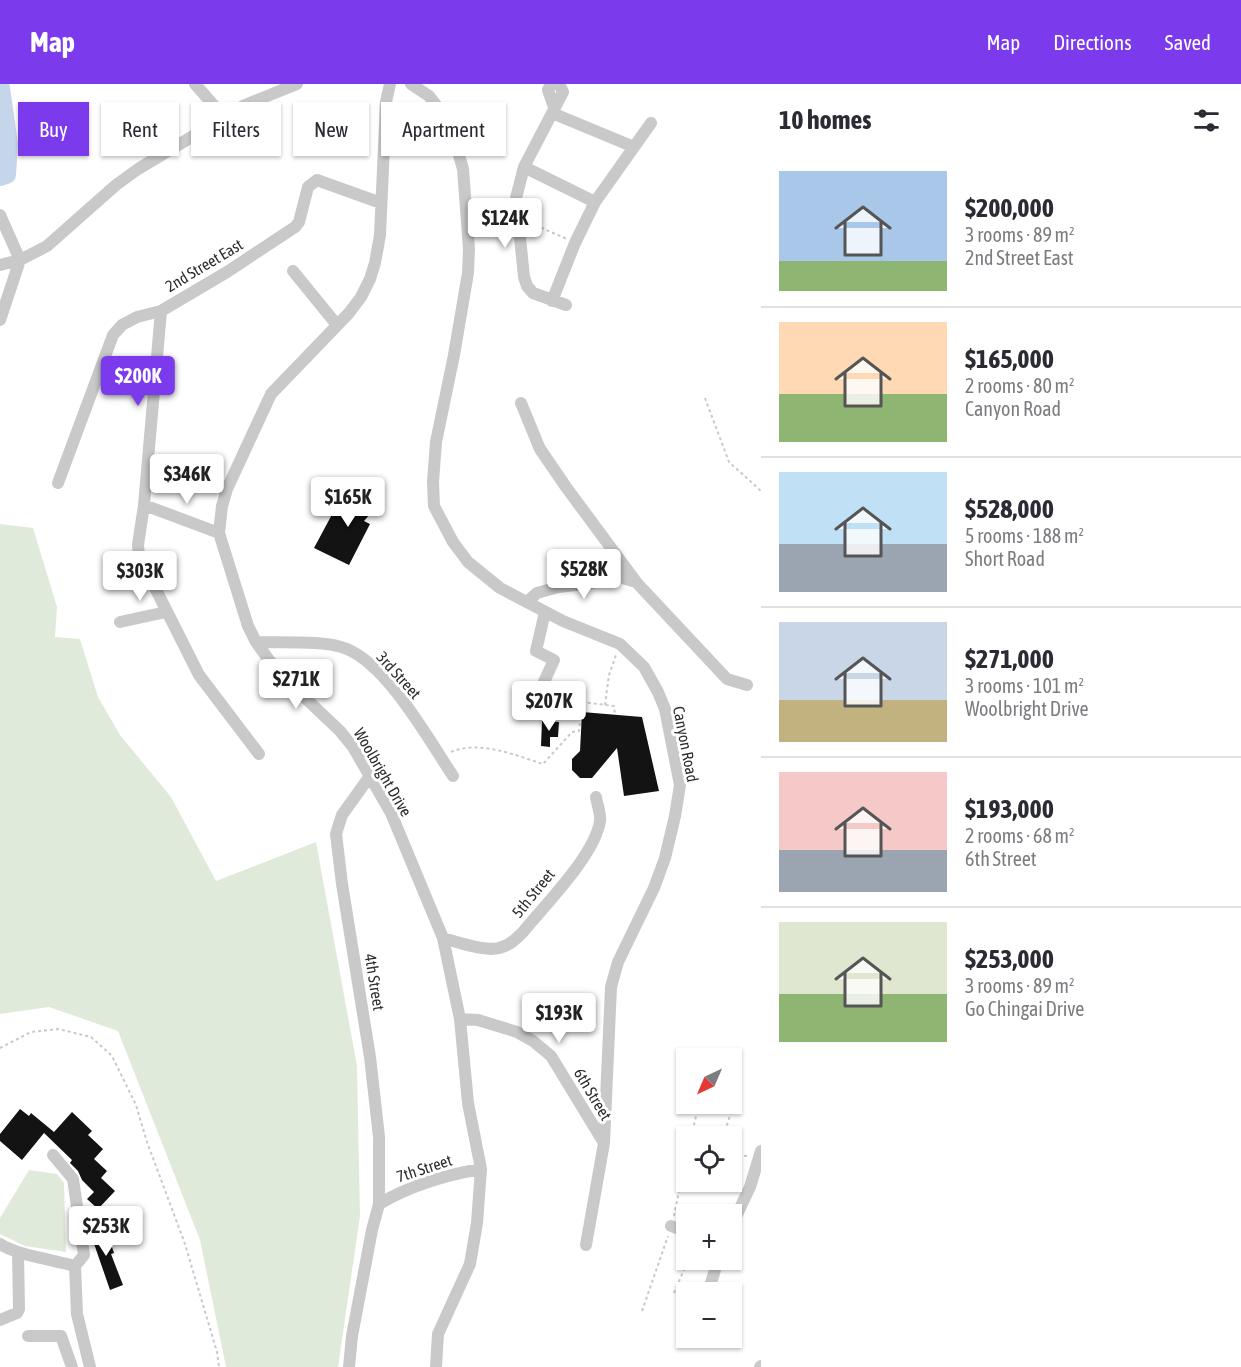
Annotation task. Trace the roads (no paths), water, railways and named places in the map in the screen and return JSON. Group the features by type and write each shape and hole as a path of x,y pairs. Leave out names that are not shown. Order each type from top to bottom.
{"street":[{"path":"195,84 211,102"},
{"path":"252,102 297,84"},
{"name":"Woolbright Drive","path":"390,84 386,102 380,235 370,279 361,297 338,325 271,394 227,489 222,506 219,533 248,626 256,642 269,660 340,730 353,747 391,813 443,938 460,1019 468,1103 481,1169 477,1223 470,1264 438,1334 436,1367"},
{"name":"Canyon Road","path":"411,84 429,96 443,114 452,131 463,169 470,249 454,355 436,442 434,506 453,542 468,562 500,588 545,612 620,645 644,667 658,692 664,709 680,785 665,858 654,888 618,962 611,987 604,1143 586,1245"},
{"path":"553,86 553,110 524,167 516,198 516,217 527,286 533,293 552,302 566,305"},
{"path":"553,110 634,147"},
{"path":"552,302 575,243 596,202 651,123"},
{"path":"0,265 20,260 47,246 116,185 191,138"},
{"path":"524,167 596,202"},
{"name":"2nd Street East","path":"259,754 199,675 139,556 138,545 144,505 161,311 227,272 295,227 299,222 308,187 317,180 381,203"},
{"path":"0,215 20,260 0,320"},
{"path":"293,271 338,325"},
{"path":"58,483 113,335 122,325 137,317 161,311"},
{"path":"521,403 540,449 637,582 727,679 747,685"},
{"path":"144,505 219,533"},
{"path":"527,602 537,593 558,587 619,577 637,582"},
{"path":"120,622 166,612"},
{"path":"538,695 554,660 536,651 545,612"},
{"name":"3rd Street","path":"256,642 332,645 349,650 373,668 402,699 453,776"},
{"name":"4th Street","path":"349,1367 352,1336 379,1204 380,1137 336,834 342,815 370,776"},
{"name":"5th Street","path":"443,938 490,949 511,943 523,932 583,858 594,840 600,819 596,797"},
{"name":"6th Street","path":"460,1019 478,1020 517,1032 533,1041 551,1056 604,1143"},
{"path":"742,1204 750,1187 760,1154"},
{"path":"53,1155 73,1179 84,1255 75,1266 77,1314 90,1367"},
{"name":"7th Street","path":"379,1204 399,1192 425,1182 481,1169"},
{"path":"671,1226 676,1228"},
{"path":"0,1244 18,1252 50,1258 75,1266"},
{"path":"0,1320 13,1316 19,1309 18,1252"},
{"path":"28,1336 61,1336 72,1367"}],"waterway":[{"path":"0,88 8,144 6,174 0,176"}]}
